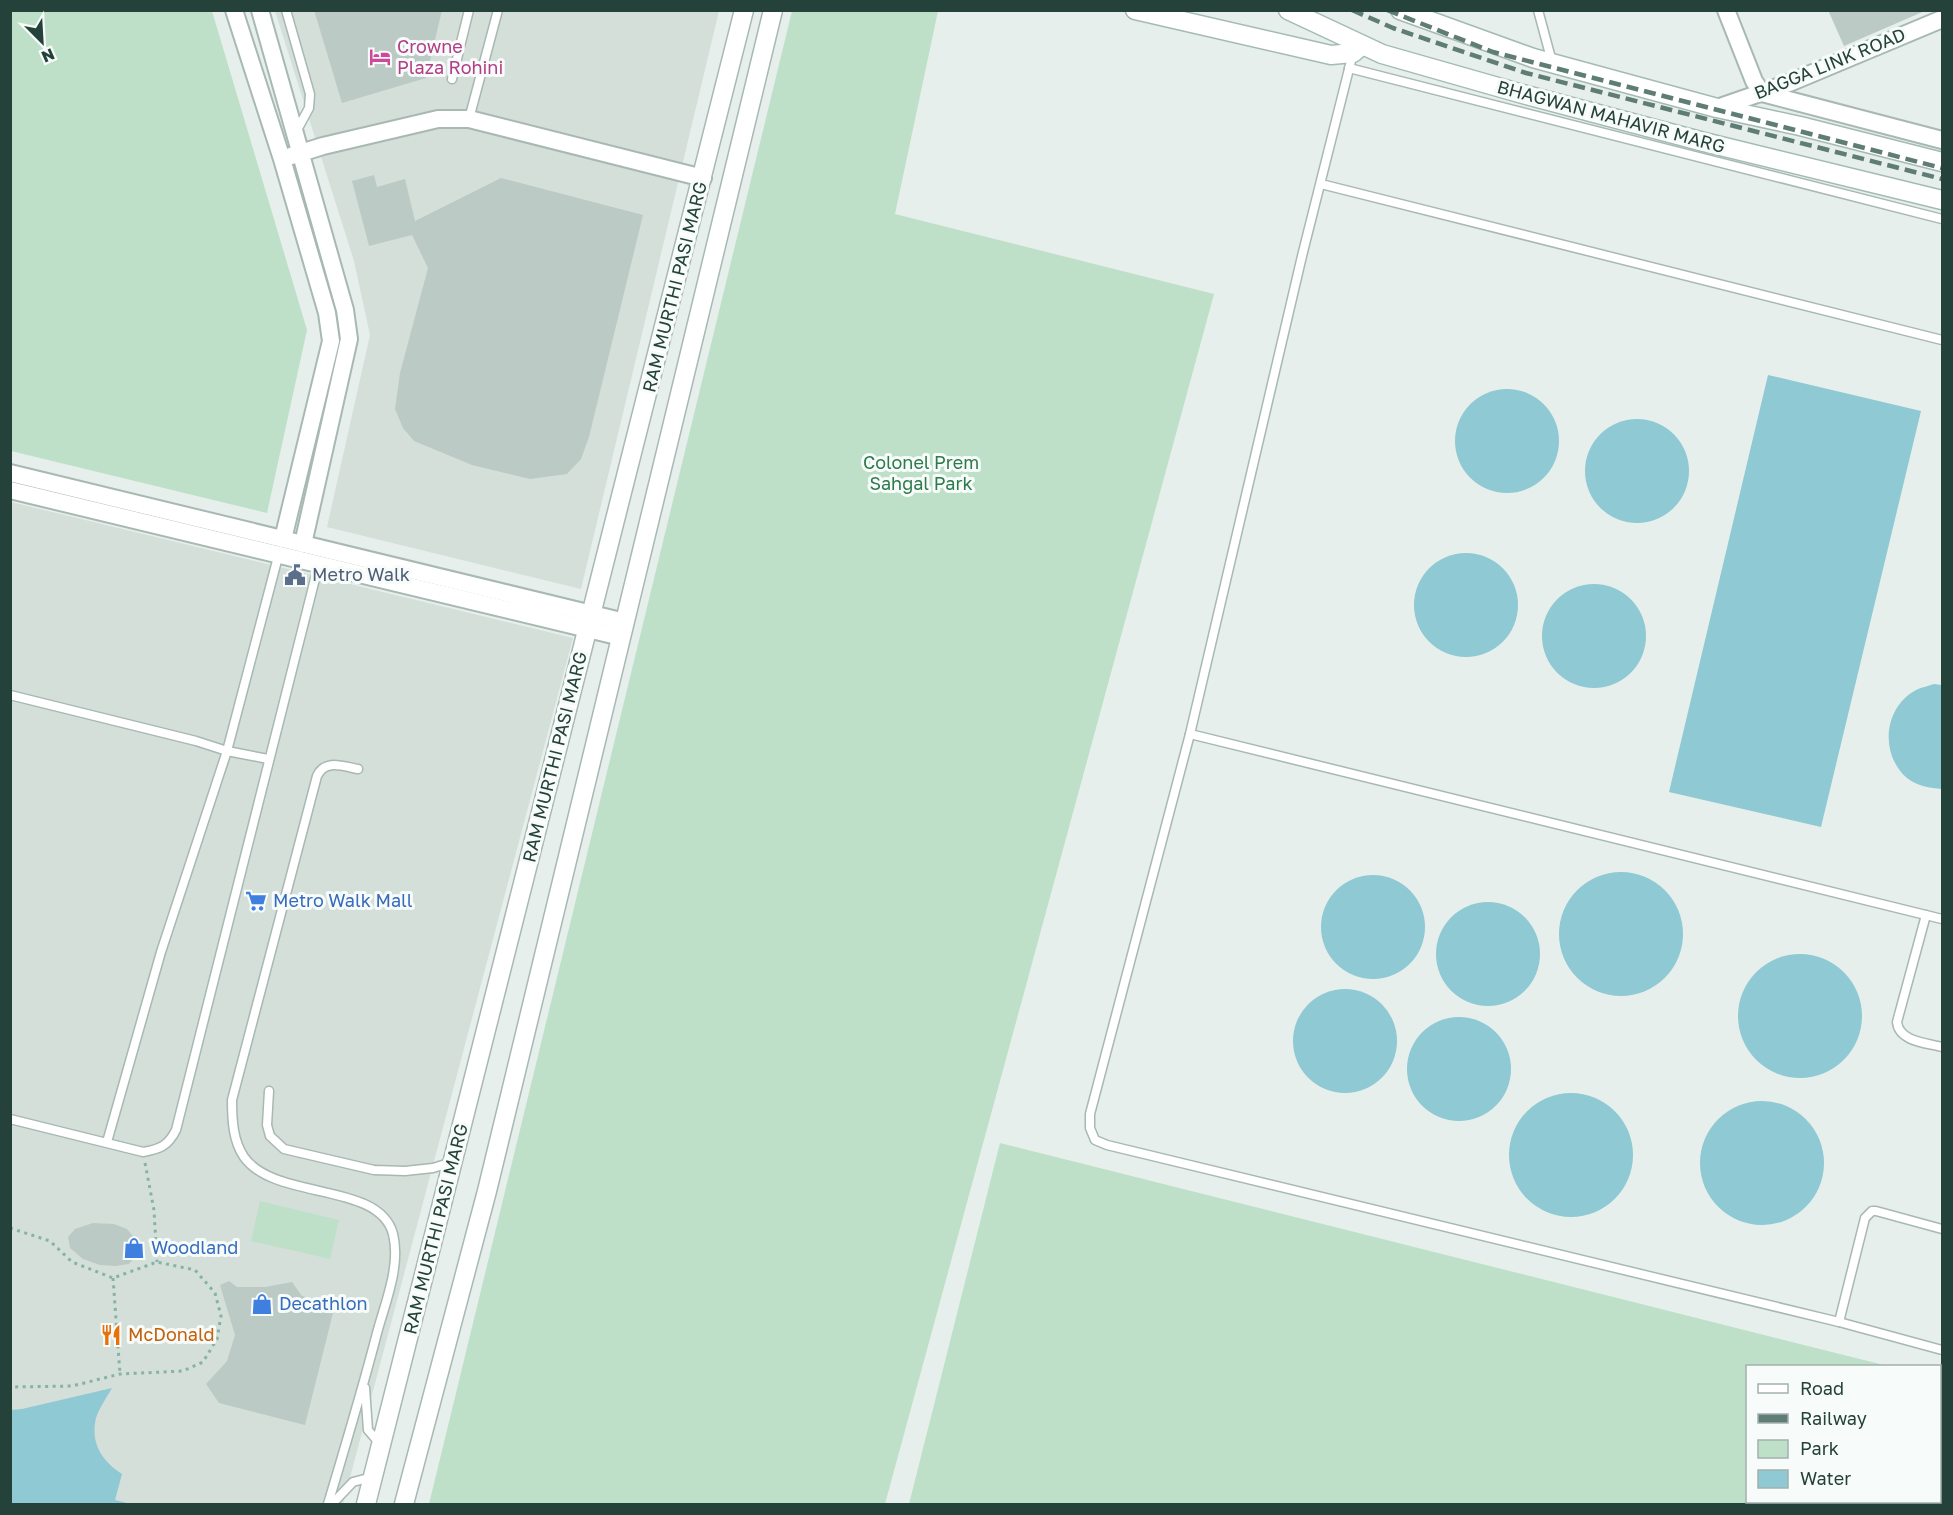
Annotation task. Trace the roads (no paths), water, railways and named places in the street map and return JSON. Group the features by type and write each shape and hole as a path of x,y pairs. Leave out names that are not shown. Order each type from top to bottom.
{"street":[{"path":"234,10 282,159 327,313 331,341 281,546"},
{"path":"260,10 345,310 349,339 303,544"},
{"name":"RAM MURTHI PASI MARG","path":"366,1504 744,10"},
{"name":"RAM MURTHI PASI MARG","path":"404,1504 487,1191 773,10"},
{"path":"1136,10 1317,53 1354,55"},
{"name":"BHAGWAN MAHAVIR MARG","path":"1288,10 1354,55 1382,54 1704,142 1942,200"},
{"name":"BHAGWAN MAHAVIR MARG","path":"1400,10 1533,58 1717,108 1800,126 1942,162"},
{"path":"1726,10 1754,81 1762,93 1942,140"},
{"name":"BAGGA LINK ROAD","path":"1717,108 1789,83 1942,19"},
{"path":"282,159 300,152 438,119 469,120 703,178"},
{"path":"10,473 320,556 623,630"},
{"path":"10,490 281,546 303,544 320,556"}],"lane":[{"path":"286,10 310,94 309,108 295,134"},
{"path":"452,79 469,10"},
{"path":"469,120 498,10"},
{"path":"1538,10 1552,63"},
{"path":"1942,219 1354,55 1190,734 1090,1114 1090,1128 1095,1140 1107,1145 1839,1322 1942,1350"},
{"path":"1321,184 1942,340"},
{"path":"107,1142 161,952 227,752 281,546"},
{"path":"10,1119 143,1152 159,1149 170,1142 176,1130 320,556"},
{"path":"10,695 196,741 227,752 268,759"},
{"path":"1190,734 1942,919"},
{"path":"330,1504 391,1281 394,1259 393,1235 387,1221 378,1211 362,1203 277,1180 259,1171 244,1158 236,1140 232,1121 232,1100 316,776 326,765 358,769"},
{"path":"1926,915 1897,1022 1902,1035 1942,1047"},
{"path":"269,1091 267,1125 270,1137 284,1149 374,1170 405,1171 433,1168 454,1162"},
{"path":"1839,1322 1865,1218 1868,1214 1876,1211 1942,1228"},
{"path":"364,1382 368,1430 381,1446"},
{"path":"330,1504 353,1482 373,1477"}],"water":[{"path":"1768,375 1921,411 1821,827 1669,792"},
{"path":"1507,389 1527,393 1544,404 1555,421 1559,441 1555,461 1544,478 1527,489 1507,493 1487,489 1470,478 1459,461 1455,441 1459,421 1470,404 1487,393"},
{"path":"1637,419 1657,423 1674,434 1685,451 1689,471 1685,491 1674,508 1657,519 1637,523 1617,519 1600,508 1589,491 1585,471 1589,451 1600,434 1617,423"},
{"path":"1466,553 1486,557 1503,568 1514,585 1518,605 1514,625 1503,642 1486,653 1466,657 1446,653 1429,642 1418,625 1414,605 1418,585 1429,568 1446,557"},
{"path":"1594,584 1614,588 1631,599 1642,616 1646,636 1642,656 1631,673 1614,684 1594,688 1574,684 1557,673 1546,656 1542,636 1546,616 1557,599 1574,588"},
{"path":"1934,684 1942,685 1942,789 1919,785 1907,778 1892,757 1889,744 1889,731 1897,708 1916,690"},
{"path":"1621,872 1645,877 1665,890 1678,910 1683,934 1678,958 1665,978 1645,991 1621,996 1597,991 1577,978 1564,958 1559,934 1564,910 1577,890 1597,877"},
{"path":"1373,875 1393,879 1410,890 1421,907 1425,927 1421,947 1410,964 1393,975 1373,979 1353,975 1336,964 1325,947 1321,927 1325,907 1336,890 1353,879"},
{"path":"1488,902 1508,906 1525,917 1536,934 1540,954 1536,974 1525,991 1508,1002 1488,1006 1468,1002 1451,991 1440,974 1436,954 1440,934 1451,917 1468,906"},
{"path":"1800,954 1824,959 1844,972 1857,992 1862,1016 1857,1040 1844,1060 1824,1073 1800,1078 1776,1073 1756,1060 1743,1040 1738,1016 1743,992 1756,972 1776,959"},
{"path":"1345,989 1365,993 1382,1004 1393,1021 1397,1041 1393,1061 1382,1078 1365,1089 1345,1093 1325,1089 1308,1078 1297,1061 1293,1041 1297,1021 1308,1004 1325,993"},
{"path":"1459,1017 1479,1021 1496,1032 1507,1049 1511,1069 1507,1089 1496,1106 1479,1117 1459,1121 1439,1117 1422,1106 1411,1089 1407,1069 1411,1049 1422,1032 1439,1021"},
{"path":"1571,1093 1595,1098 1615,1111 1628,1131 1633,1155 1628,1179 1615,1199 1595,1212 1571,1217 1547,1212 1527,1199 1514,1179 1509,1155 1514,1131 1527,1111 1547,1098"},
{"path":"1762,1101 1786,1106 1806,1119 1819,1139 1824,1163 1819,1187 1806,1207 1786,1220 1762,1225 1738,1220 1718,1207 1705,1187 1700,1163 1705,1139 1718,1119 1738,1106"},
{"path":"112,1388 97,1414 96,1443 103,1457 122,1474 115,1500 131,1504 11,1504 11,1410"}],"railway":[{"path":"1352,10 1393,28 1526,73 1942,179"},
{"path":"1387,10 1493,52 1942,168"}],"place":[{"name":"Crowne Plaza Rohini","path":"380,57"},
{"name":"Metro Walk","path":"295,575"},
{"name":"Metro Walk Mall","path":"256,901"},
{"name":"Woodland","path":"134,1248"},
{"name":"Decathlon","path":"262,1304"},
{"name":"McDonald","path":"111,1335"}],"park label":[{"name":"Colonel Prem Sahgal Park","path":"921,473"}]}
